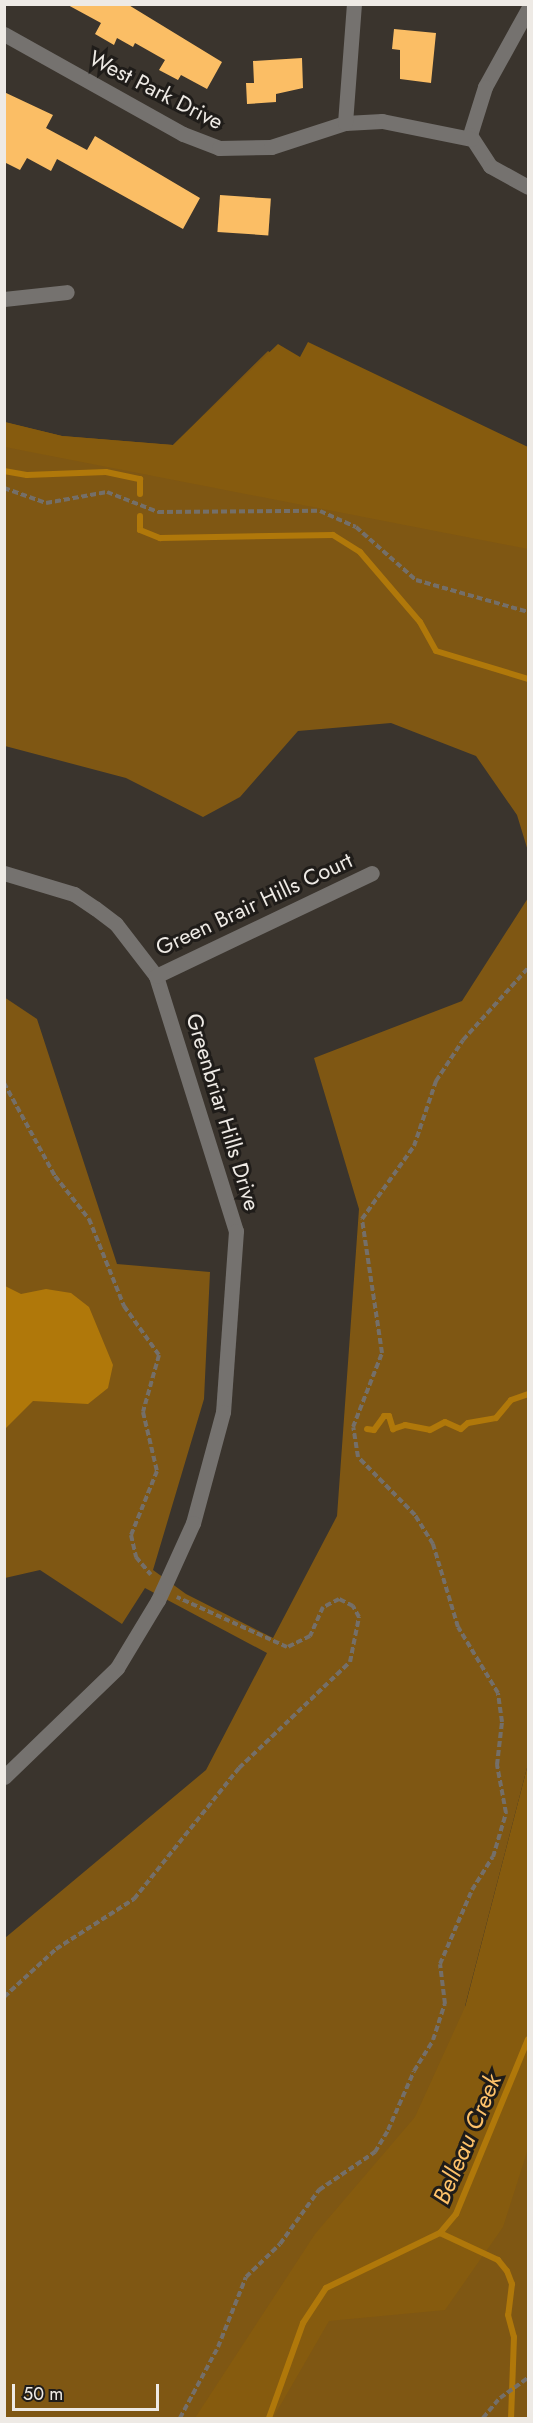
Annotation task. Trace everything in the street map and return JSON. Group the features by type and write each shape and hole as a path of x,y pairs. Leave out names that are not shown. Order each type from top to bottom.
{"street":[{"path":"345,123 354,4"},
{"path":"528,9 485,87 471,139 490,166 528,187"},
{"name":"West Park Drive","path":"4,34 183,134 219,148 243,150 285,144 345,123 382,120 471,139"},
{"path":"4,299 68,292"},
{"name":"Greenbriar Hills Drive","path":"4,873 74,894 95,908 116,924 156,975 236,1231 223,1413 192,1523 134,1644 98,1691 4,1777"},
{"name":"Green Brair Hills Court","path":"156,975 372,873"}],"path":[{"path":"4,488 46,503 107,492 158,512 320,511 356,526 416,580 478,594 528,612"},
{"path":"180,2418 218,2347 246,2277 280,2244 319,2190 375,2152 388,2130 414,2071 434,2040 445,2004 440,1964 472,1890 493,1857 506,1813 497,1765 502,1722 498,1694 458,1627 433,1544 415,1515 358,1456 352,1427 382,1353 362,1219 414,1146 436,1081 463,1040 528,968"},
{"path":"483,2418 500,2398 528,2378"}],"shaded area":[{"path":"308,342 528,447 528,549 5,447 5,422 62,436 173,445 278,344 300,357"},
{"path":"268,351 528,520 528,851 517,815 476,756 391,723 298,731 240,797 203,817 126,778 5,746 4,422 62,436 173,445"},
{"path":"528,898 528,1764 465,2006 528,2045 528,2418 5,2418 5,1938 206,1770 267,1653 145,1588 122,1624 40,1570 5,1578 4,997 37,1019 117,1264 210,1272 204,1399 153,1570 186,1594 273,1638 337,1516 359,1209 314,1058 462,1001"},
{"path":"5,1286 21,1294 46,1289 71,1293 89,1307 113,1365 108,1388 88,1404 33,1401 5,1429"},
{"path":"528,1764 528,2149 503,2227 445,2310 329,2321 273,2418 195,2418 315,2234 415,2117 465,2007"}],"building":[{"path":"66,4 127,4 222,62 207,89 181,75 178,80 159,70 165,60 135,43 133,47 117,38 114,45 95,34 101,23"},
{"path":"394,29 436,33 431,83 400,79 400,50 392,49"},
{"path":"302,58 303,88 276,94 276,102 247,104 246,83 254,83 253,61"},
{"path":"4,92 53,115 46,128 87,150 95,136 200,198 183,229 57,159 51,171 27,158 20,170 4,162"},
{"path":"220,195 271,199 268,235 217,232"}],"waterway":[{"path":"4,471 27,475 106,472 140,479 140,494"},
{"path":"140,516 140,530 160,538 333,535 360,552 420,622 436,651 528,679"},
{"path":"367,1429 374,1430 384,1416 389,1416 393,1429 405,1425 430,1430 445,1422 461,1429 468,1423 496,1418 511,1400 528,1394"},
{"name":"Belleau Creek","path":"269,2418 303,2323 326,2288 440,2233 456,2214 528,2039"},
{"path":"440,2233 498,2260 507,2271 512,2284 508,2315 514,2337 511,2418"}]}
